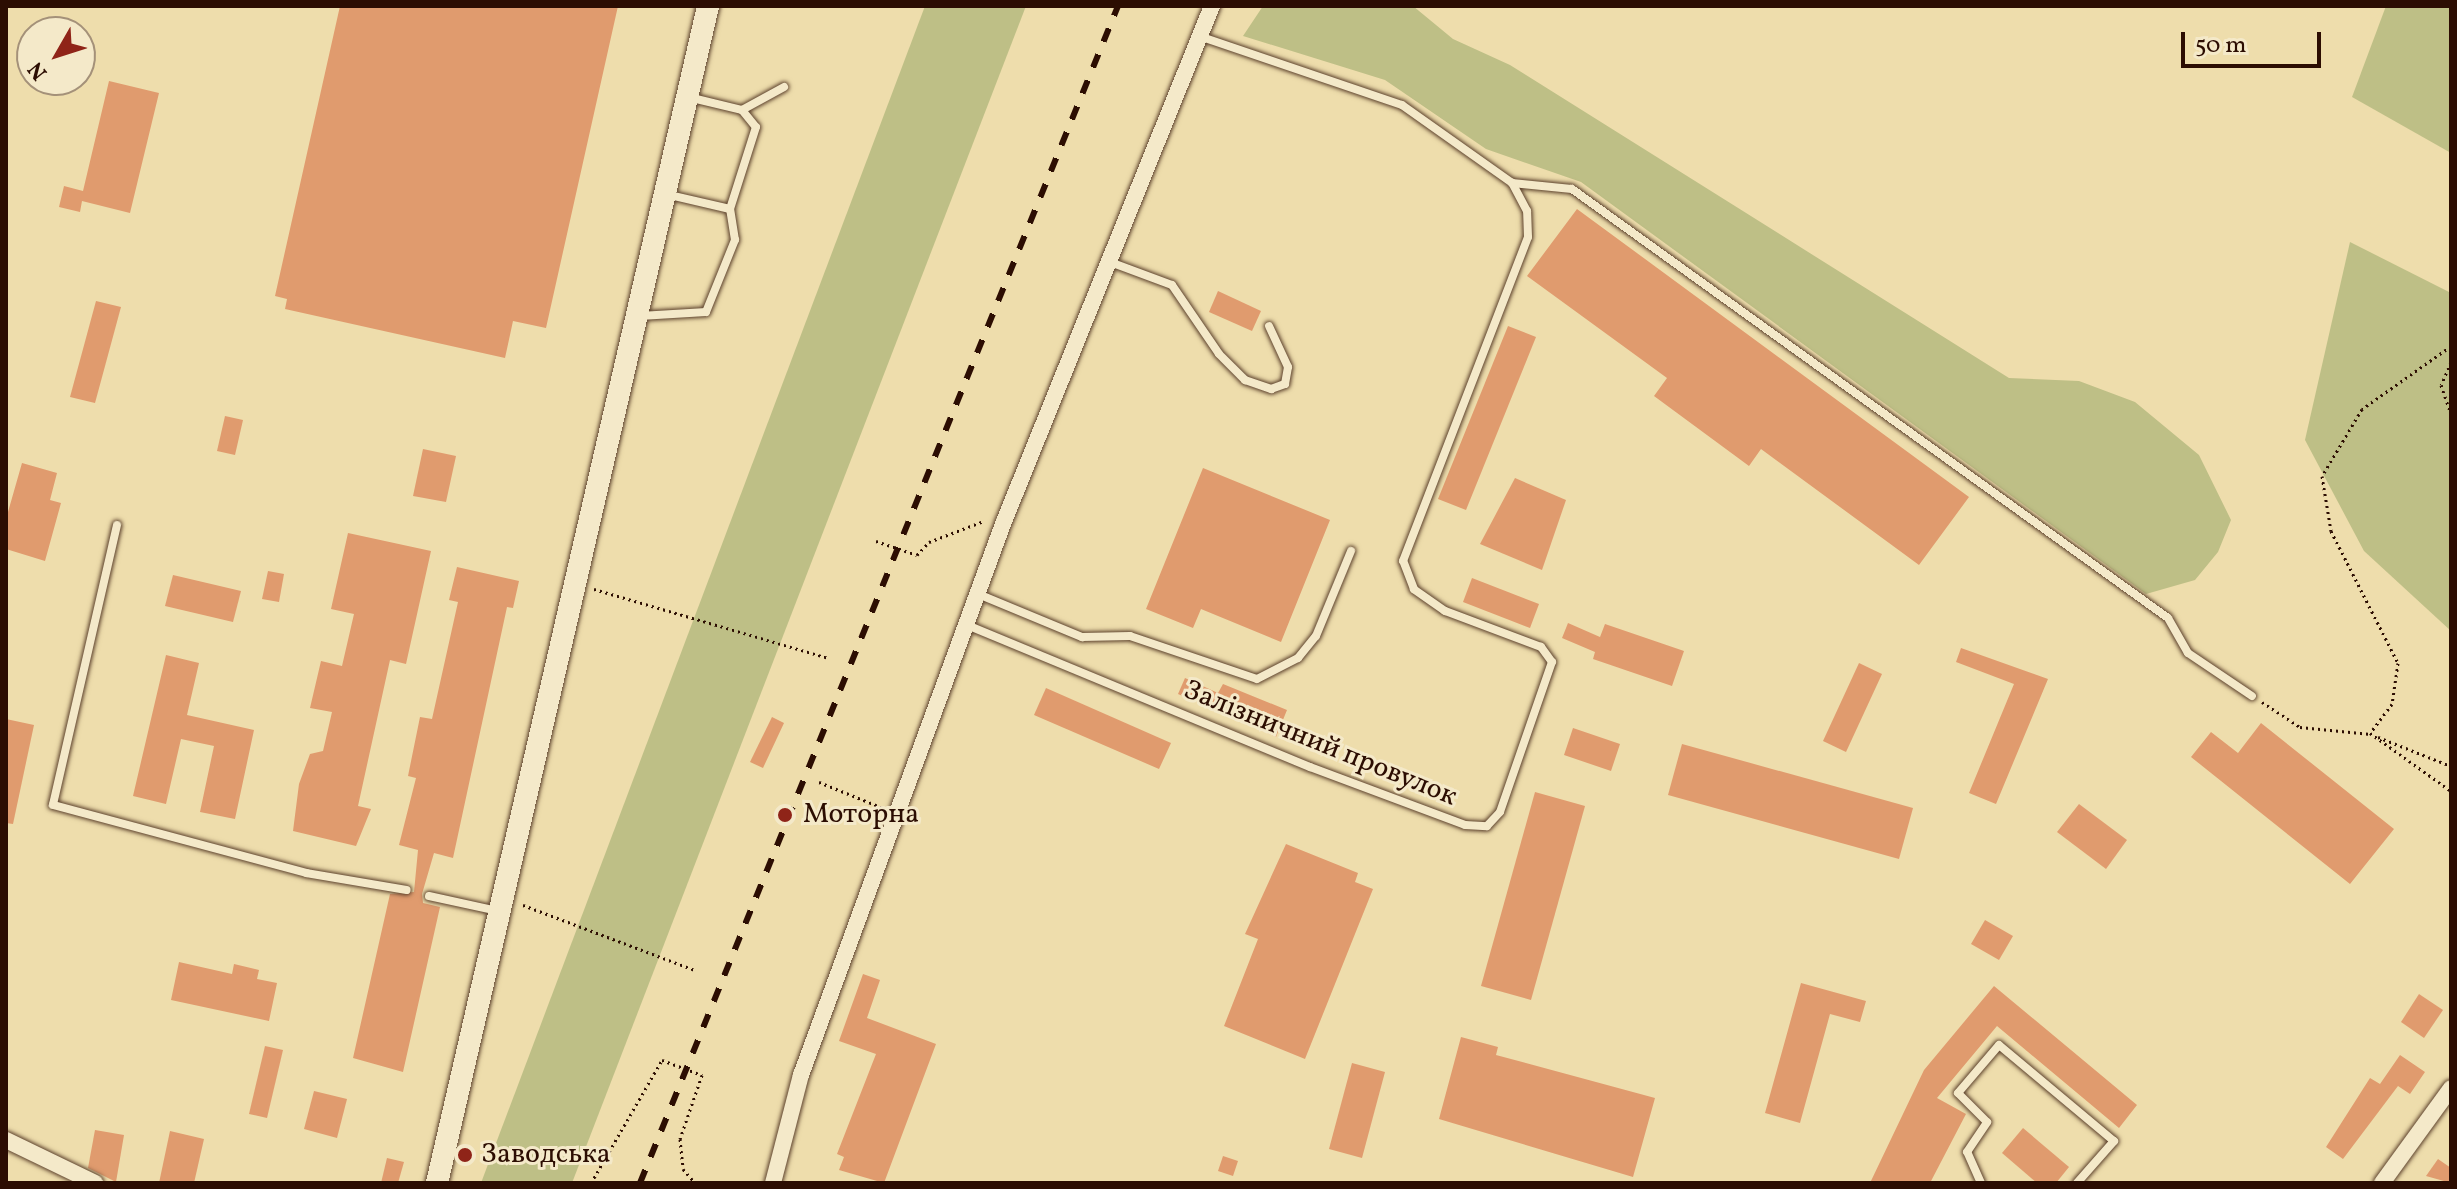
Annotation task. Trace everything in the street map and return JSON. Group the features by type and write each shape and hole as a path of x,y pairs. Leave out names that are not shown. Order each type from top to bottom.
{"main road":[{"path":"437,1183 662,193 708,6"}],"street":[{"path":"773,1183 801,1075 899,815 1003,524 1212,6"},
{"path":"2382,1183 2451,1088"},
{"path":"7,1144 95,1183"}],"lane":[{"path":"1202,37 1402,105 1512,183 1572,189 2168,618 2188,653 2252,696"},
{"path":"742,110 784,87"},
{"path":"635,316 706,312 735,240 730,209 756,127 742,110 688,97"},
{"name":"Залізничний провулок","path":"967,625 1465,825 1487,826 1500,812 1549,655 1445,611 1414,589 1403,561 1528,237 1527,211 1512,183"},
{"path":"662,193 730,209"},
{"path":"1110,262 1172,285 1219,354 1245,380 1271,389 1285,384 1288,367 1269,326"},
{"path":"117,525 53,805 306,873 407,890"},
{"path":"978,594 1082,637 1130,636 1257,679 1298,658 1316,636 1351,551"},
{"path":"429,896 500,904"},
{"path":"1981,1183 1967,1152 1987,1122 1958,1093 1999,1045 2114,1141 2077,1183"}],"path":[{"path":"2370,733 2392,704 2398,663 2331,531 2322,476 2362,409 2451,346"},
{"path":"2451,362 2441,385 2451,414"},
{"path":"876,541 917,555 929,542 984,521 1003,524"},
{"path":"574,583 828,658"},
{"path":"2252,696 2300,727 2370,733 2451,766"},
{"path":"2370,733 2451,791"},
{"path":"819,782 899,815"},
{"path":"500,904 695,970"},
{"path":"591,1183 662,1060 702,1075 680,1139 683,1169 695,1183"}],"green space":[{"path":"925,6 1026,6 572,1183 481,1183"},
{"path":"1263,6 1413,6 1453,39 1510,65 2009,378 2079,381 2135,402 2199,455 2231,520 2218,552 2195,580 2146,594 1581,182 1486,149 1385,80 1243,36"},
{"path":"2386,6 2451,6 2451,153 2352,97"},
{"path":"2350,242 2451,293 2451,631 2364,551 2305,440"}],"building":[{"path":"340,6 618,6 546,328 513,321 505,358 285,309 287,299 275,296"},
{"path":"109,81 159,93 130,213 82,201 80,212 59,207 64,186 83,191"},
{"path":"1577,209 1969,497 1919,565 1761,449 1749,466 1654,396 1667,378 1527,276"},
{"path":"1218,291 1261,311 1252,331 1209,312"},
{"path":"96,301 121,307 95,403 70,397"},
{"path":"1508,326 1536,337 1466,510 1438,499"},
{"path":"225,416 243,420 235,455 217,451"},
{"path":"423,449 456,456 446,502 413,496"},
{"path":"22,463 57,473 50,500 61,503 45,561 6,549 6,519"},
{"path":"1203,468 1330,520 1281,642 1201,609 1193,628 1146,609"},
{"path":"1515,478 1566,500 1542,570 1480,544"},
{"path":"348,533 431,551 406,664 390,660 358,806 371,809 356,846 293,831 299,784 310,754 323,751 332,712 310,708 321,661 342,666 354,614 331,609"},
{"path":"457,567 519,581 513,608 507,607 453,858 434,853 422,894 423,903 440,907 403,1072 353,1058 390,894 414,892 418,850 399,845 416,778 408,776 420,717 432,719 458,602 449,600"},
{"path":"268,571 284,574 279,602 262,599"},
{"path":"173,575 241,591 233,622 165,606"},
{"path":"1472,578 1539,604 1530,628 1463,602"},
{"path":"1568,623 1600,637 1605,624 1684,651 1672,686 1593,659 1595,652 1562,638"},
{"path":"1961,648 2048,679 1996,804 1969,793 2014,684 1956,662"},
{"path":"166,655 199,663 187,715 254,730 235,819 200,812 214,746 181,739 166,804 133,796"},
{"path":"1859,663 1882,674 1846,752 1823,741"},
{"path":"1185,678 1218,693 1223,684 1287,710 1276,737 1178,694"},
{"path":"1046,688 1171,743 1159,769 1034,715"},
{"path":"772,717 784,723 763,768 750,762"},
{"path":"6,719 34,725 13,824 6,823"},
{"path":"2261,723 2394,829 2350,884 2191,757 2211,732 2238,753"},
{"path":"1573,728 1620,744 1611,771 1564,755"},
{"path":"1682,744 1913,808 1899,859 1668,795"},
{"path":"1535,792 1585,806 1531,1000 1481,986"},
{"path":"2079,804 2127,840 2106,869 2057,832"},
{"path":"1286,844 1358,873 1355,882 1373,889 1305,1059 1224,1026 1258,939 1245,934"},
{"path":"1985,920 2013,936 1999,960 1971,944"},
{"path":"179,962 232,974 234,964 259,970 257,979 277,983 269,1021 171,1000"},
{"path":"863,974 880,980 867,1018 936,1044 884,1183 839,1170 844,1157 837,1154 876,1054 839,1041"},
{"path":"1801,983 1866,1001 1860,1022 1830,1014 1800,1123 1765,1113"},
{"path":"1994,986 2137,1105 2119,1128 1997,1026 1937,1098 1966,1114 1930,1183 1870,1183 1924,1070"},
{"path":"2419,994 2443,1010 2424,1038 2401,1022"},
{"path":"1461,1037 1498,1047 1496,1055 1655,1098 1633,1177 1439,1119"},
{"path":"265,1046 283,1050 267,1118 249,1114"},
{"path":"2400,1055 2425,1072 2410,1094 2398,1086 2343,1159 2326,1147 2370,1078 2380,1084"},
{"path":"1352,1063 1385,1072 1362,1158 1329,1149"},
{"path":"314,1091 347,1099 337,1138 304,1129"},
{"path":"2023,1128 2069,1167 2056,1183 2037,1183 2002,1153"},
{"path":"95,1130 124,1135 116,1182 88,1168"},
{"path":"170,1131 204,1139 194,1183 159,1183"},
{"path":"1223,1156 1238,1161 1233,1176 1218,1171"},
{"path":"387,1158 404,1162 398,1183 381,1183"},
{"path":"2438,1159 2451,1168 2451,1183 2426,1176"}],"railway":[{"path":"640,1183 1118,6"}],"place":[{"name":"Моторна","path":"785,815"},
{"name":"Заводська","path":"465,1155"}]}
